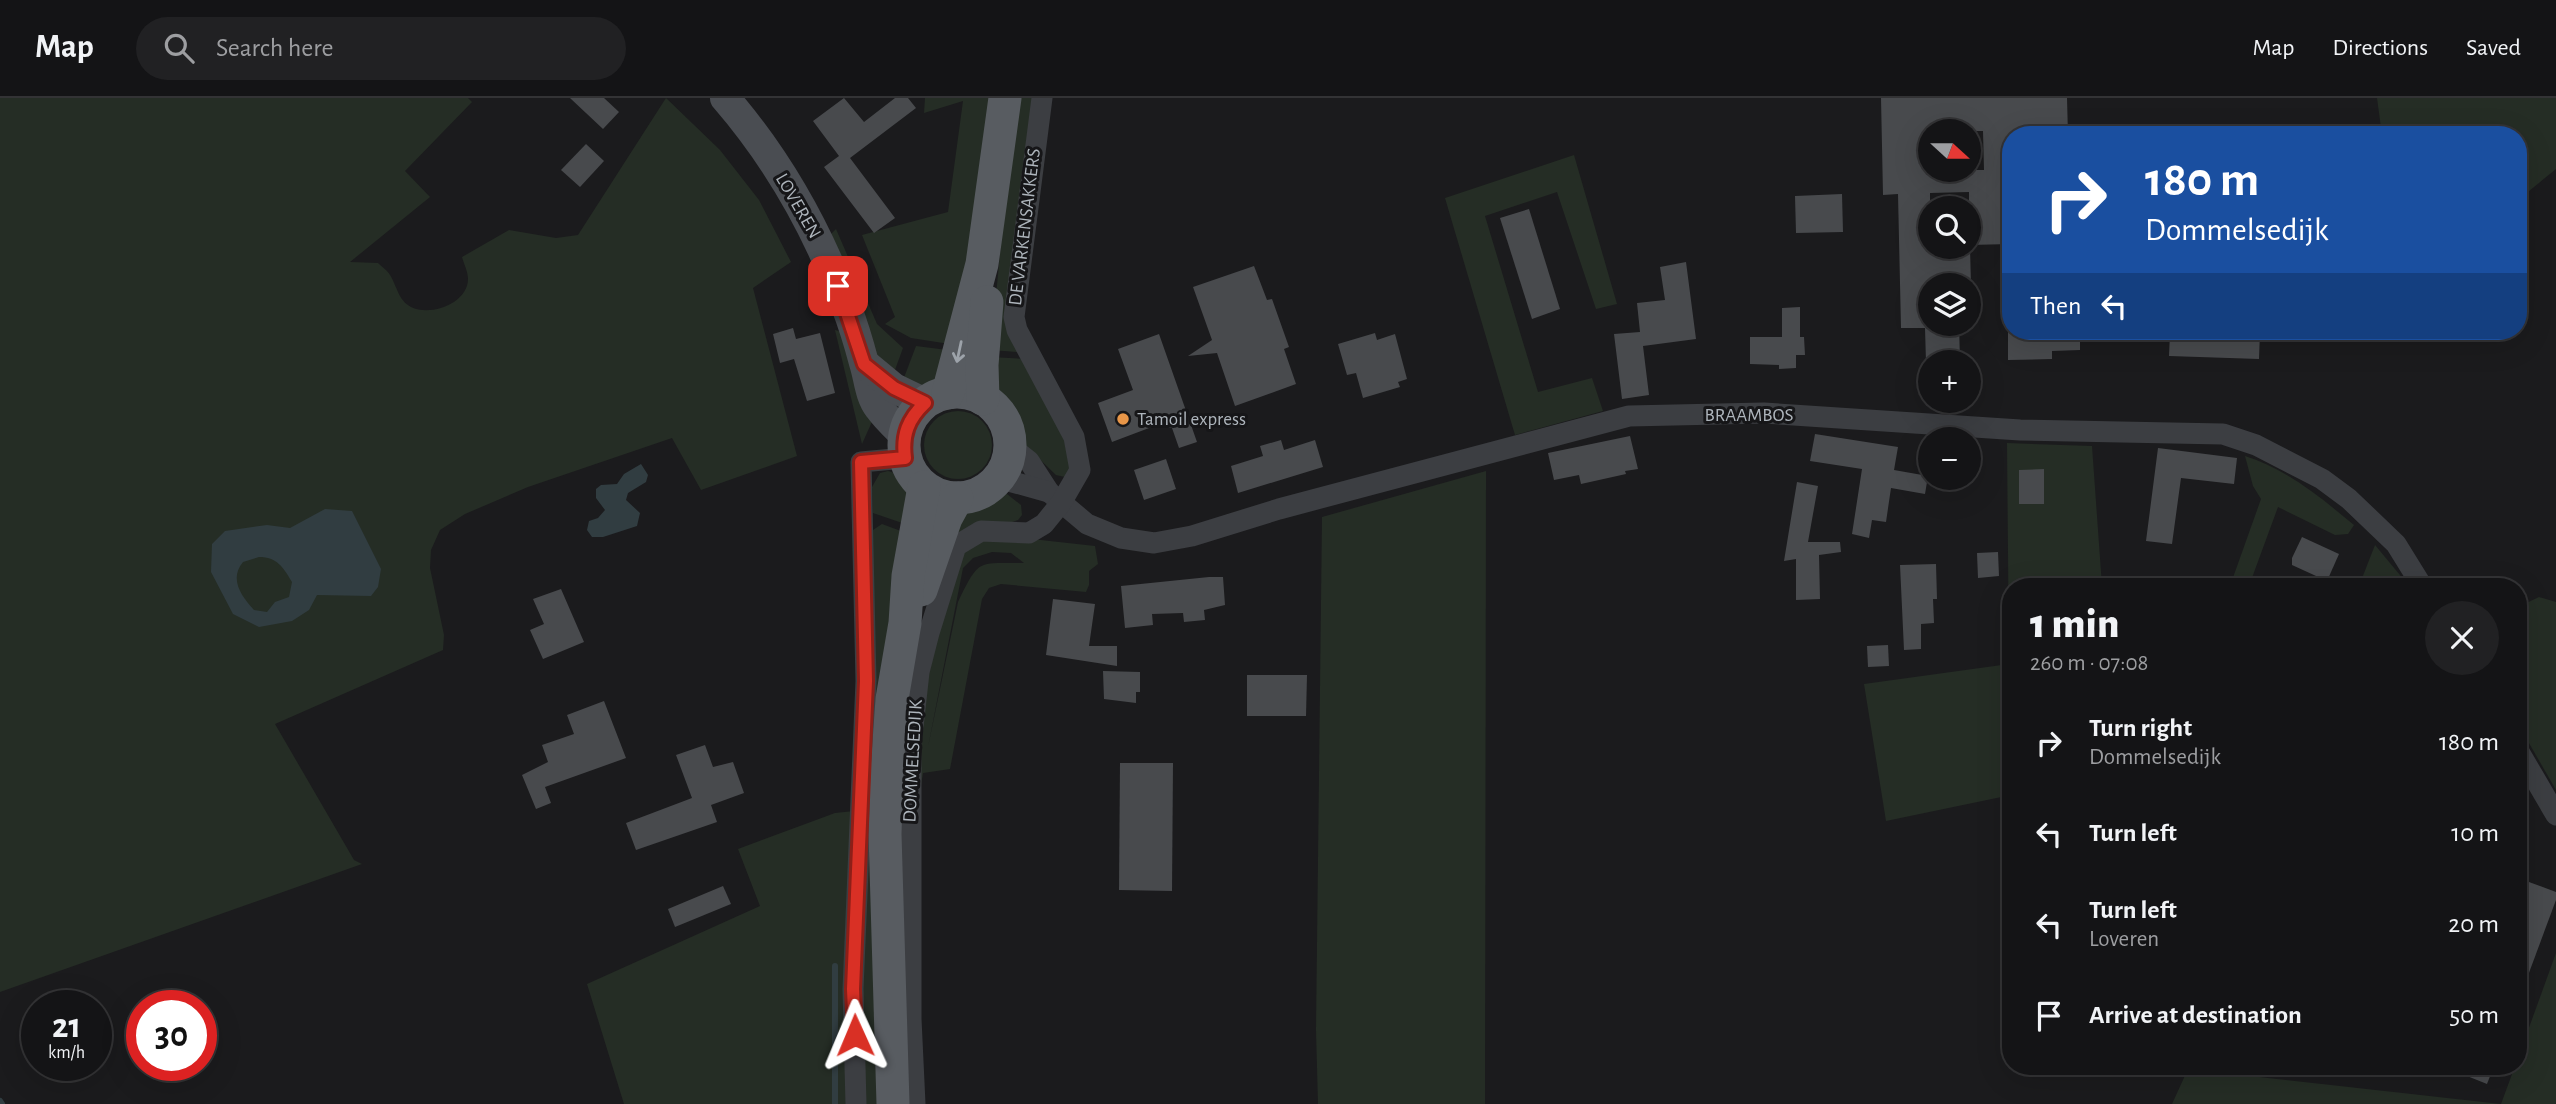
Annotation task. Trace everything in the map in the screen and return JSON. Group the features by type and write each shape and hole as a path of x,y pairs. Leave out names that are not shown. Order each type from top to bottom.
{"main road":[{"path":"936,398 982,264 1005,98"},
{"path":"982,264 988,309 982,365 983,399"},
{"path":"972,394 983,399 1003,418 1010,446 1007,462 998,478 986,490 957,498 940,496 916,479 905,447 915,412 936,398 972,394"},
{"name":"DOMMELSEDIJK","path":"893,1104 885,834 892,699 905,623 908,576 925,487"},
{"name":"DOMMELSEDIJK","path":"905,623 924,584 946,518 957,498"}],"street":[{"name":"LOVEREN","path":"725,98 753,132 787,184 820,244 846,306 875,401 905,447"},
{"name":"DE VARKENSAKKERS","path":"1042,98 1014,317 1017,330 1068,425 1081,463 1079,475 1055,498"},
{"path":"864,364 894,388 936,398"},
{"name":"BRAAMBOS","path":"1010,446 1029,461 1055,498 1087,524 1110,535 1143,542 1165,542 1629,416 1764,413 2020,430 2223,434 2256,445 2322,479 2350,499 2396,544 2417,578"},
{"path":"856,1104 853,989 866,681 861,462 905,447"},
{"name":"BRAAMBOS","path":"998,478 1055,498"},
{"name":"DOMMELSEDIJK","path":"915,1104 911,1019 911,745 919,672 956,546 963,539 981,531 1028,533 1044,524 1055,498"},
{"path":"2527,765 2556,815"}],"shaded area":[{"path":"0,98 468,98 472,102 405,171 430,197 350,262 378,263 389,274 400,297 407,304 419,310 428,310 447,306 462,295 468,279 462,257 509,230 556,238 578,235 666,98 720,150 759,200 791,262 753,288 797,456 701,490 672,438 528,487 465,514 440,530 431,550 430,568 444,635 443,650 275,724 354,860 362,864 0,992"},
{"path":"925,98 992,98 956,345 911,338 885,324 895,317 862,235 948,212 963,101 924,113"},
{"path":"1018,98 1039,98 1017,352 991,350 1005,199"},
{"path":"2377,98 2556,98 2556,169 2527,193 2527,126 2381,126"},
{"path":"1574,155 1617,304 1596,309 1557,192 1485,216 1538,392 1592,378 1603,411 1515,435 1445,198"},
{"path":"836,229 877,324 903,348 892,378 878,358 829,236"},
{"path":"835,330 842,332 875,415 862,444"},
{"path":"916,346 955,351 938,383 921,387 902,383"},
{"path":"991,357 1027,359 1076,456 1065,477 1056,475 1024,444 1012,411 996,390"},
{"path":"958,411 971,414 982,421 989,432 992,445 989,458 982,469 971,476 958,479 945,476 934,469 927,458 924,445 927,432 934,421 945,414"},
{"path":"2007,443 2092,446 2101,578 2008,578"},
{"path":"2245,456 2289,477 2354,525 2348,534 2335,535 2278,507 2252,578 2233,578 2261,499 2253,486"},
{"path":"641,464 648,475 646,482 628,493 626,500 640,513 637,526 603,537 592,537 587,530 589,521 598,518 605,510 596,498 596,489 601,485 617,484 624,474"},
{"path":"888,471 903,479 910,492 911,526 873,513 872,487 880,473"},
{"path":"1486,471 1485,1104 1318,1104 1316,1030 1322,517"},
{"path":"1007,494 1021,505 1022,515 1018,520 955,542 965,510"},
{"path":"325,509 352,511 381,569 378,587 371,596 317,595 309,610 292,621 259,627 233,614 211,572 212,544 225,531 267,525 290,528","holes":["259,557 279,564 292,582 289,597 275,602 267,612 254,610 241,593 237,581 243,562"]},
{"path":"882,524 909,534 880,1104 862,1104 860,990 873,530"},
{"path":"986,534 1095,546 1098,564 1089,571 1086,592 1001,584 989,588 982,599 950,769 923,773 916,817 922,703 956,558","holes":["992,552 1011,553 1024,563 982,566 971,577 958,602 928,747 963,568 973,558"]},
{"path":"2375,545 2402,578 2362,578"},
{"path":"2539,597 2556,602 2556,790 2527,740 2527,603"},
{"path":"2002,665 2002,797 1886,821 1864,684"},
{"path":"854,811 848,1104 624,1104 587,984 760,906 738,849 835,813"},
{"path":"2556,953 2556,1104 2501,1104 2512,1075 2527,1075 2527,1033"},
{"path":"2185,1075 2242,1075 2501,1104 2172,1104"}],"building":[{"path":"570,98 604,98 619,112 603,129"},
{"path":"844,98 864,122 895,98 908,98 916,108 850,158 895,218 874,233 824,167 839,156 813,121"},
{"path":"1881,98 2067,98 2068,126 2002,126 2002,244 1981,245 1981,196 1969,196 1969,192 1918,196 1918,259 1970,259 1971,273 1918,273 1918,328 1901,328 1898,194 1883,195"},
{"path":"586,144 604,161 580,187 561,170"},
{"path":"1842,194 1843,232 1796,233 1795,196"},
{"path":"1529,209 1560,309 1532,319 1500,218"},
{"path":"1686,262 1696,339 1643,346 1649,395 1622,399 1614,334 1640,332 1637,303 1665,300 1660,267"},
{"path":"1254,266 1267,300 1272,299 1289,347 1284,349 1296,384 1235,406 1217,353 1188,356 1212,340 1193,287"},
{"path":"1800,307 1800,337 1804,337 1805,355 1796,355 1796,368 1779,369 1779,365 1750,364 1750,337 1782,337 1782,308"},
{"path":"793,328 796,339 820,333 835,393 807,401 794,359 780,363 773,334"},
{"path":"1375,333 1377,340 1395,334 1407,379 1398,382 1400,387 1363,398 1356,373 1347,375 1338,344"},
{"path":"1159,334 1197,442 1179,448 1172,428 1157,425 1112,442 1098,403 1133,390 1118,349"},
{"path":"1925,336 1959,336 1960,350 1926,350"},
{"path":"2008,340 2080,340 2080,350 2052,351 2052,359 2008,360"},
{"path":"2170,340 2260,340 2259,359 2169,356"},
{"path":"1815,434 1898,447 1894,470 1918,474 1918,490 1926,490 1925,494 1891,488 1886,522 1872,520 1869,538 1852,534 1862,469 1810,461"},
{"path":"1630,436 1638,469 1581,484 1579,475 1554,480 1548,453"},
{"path":"1281,440 1284,450 1315,440 1323,467 1238,493 1231,466 1263,456 1260,446"},
{"path":"2158,448 2237,458 2234,484 2181,478 2172,544 2146,541"},
{"path":"1166,459 1176,489 1144,500 1134,470"},
{"path":"2044,469 2044,504 2019,504 2019,470"},
{"path":"1797,482 1818,486 1808,542 1840,542 1841,552 1819,555 1820,599 1796,600 1796,559 1784,561"},
{"path":"2302,537 2339,554 2328,578 2320,578 2292,565 2292,558"},
{"path":"1998,552 1999,576 1978,578 1977,553"},
{"path":"1936,564 1937,599 1933,599 1934,623 1921,624 1921,649 1904,650 1900,565"},
{"path":"1223,577 1225,605 1204,610 1205,620 1184,622 1183,613 1152,614 1153,625 1125,628 1121,586"},
{"path":"561,589 584,642 543,659 530,630 544,624 533,599"},
{"path":"1053,599 1095,604 1089,646 1117,646 1117,666 1046,655"},
{"path":"1888,645 1889,666 1868,667 1867,646"},
{"path":"1103,671 1140,672 1140,692 1136,692 1136,703 1104,699"},
{"path":"1247,675 1307,675 1306,716 1247,716"},
{"path":"604,701 626,758 545,787 551,803 536,809 522,775 548,762 542,745 574,734 567,715"},
{"path":"705,745 713,767 733,762 744,793 711,805 717,822 636,850 626,823 692,798 676,755"},
{"path":"1120,763 1173,763 1172,891 1119,890"},
{"path":"2527,881 2556,892 2556,900 2527,978"},
{"path":"723,886 731,904 675,927 668,909"},
{"path":"2464,1075 2490,1075 2487,1084"}],"waterway":[{"path":"835,966 835,1104"}],"place":[{"name":"Tamoil express","path":"1123,419"}],"route":[{"path":"838,286 864,364 894,388 925,403 915,412 909,423 905,436 905,458 861,462 866,681 853,989 855,1035"}]}
